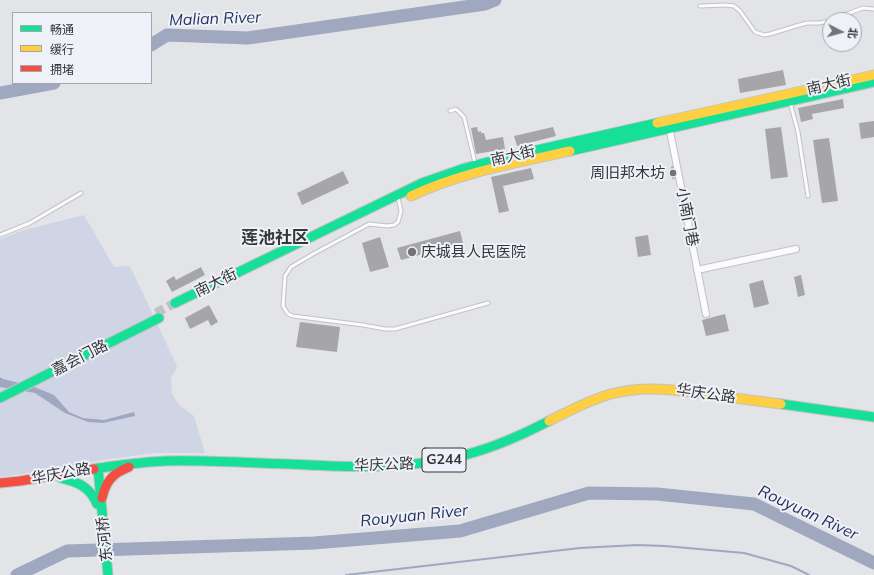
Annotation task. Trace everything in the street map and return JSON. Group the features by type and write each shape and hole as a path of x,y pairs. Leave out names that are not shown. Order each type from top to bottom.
{"main road":[{"name":"南大街","path":"790,98 874,75"},
{"name":"南大街","path":"398,198 422,183 475,165 790,98 874,82"},
{"name":"南大街","path":"176,306 303,240 398,198 476,172 668,124"},
{"name":"嘉会门路","path":"3,393 158,315"},
{"name":"华庆公路","path":"0,483 24,481 142,462 168,461 362,466 403,465 435,462 463,456 489,448 519,436 593,400 611,394 644,388 670,389 874,418"},
{"name":"华庆公路","path":"0,487 61,478 96,470 168,465 362,470 404,469 436,465 464,460 520,440 594,404 618,397 644,392 669,393 874,421"},
{"path":"99,504 110,478 119,471 129,467"},
{"path":"96,470 99,504"},
{"path":"61,478 82,485 91,493 99,504"},
{"name":"东河桥","path":"99,504 104,575"},
{"name":"东河桥","path":"99,504 108,575"}],"street":[{"name":"小南门巷","path":"668,124 706,314"},
{"path":"698,270 796,249"}],"lane":[{"path":"700,6 734,6 740,11 755,32 764,35 796,26 822,22"},
{"path":"852,12 863,8 874,9"},
{"path":"790,98 798,132 808,196"},
{"path":"450,110 456,109 464,117 475,165"},
{"path":"0,235 30,223 81,193"},
{"path":"398,198 401,211 398,222 394,226 369,224 291,267 285,276 284,286 283,306 288,314 293,316 384,328 395,328 488,303"}],"shaded area":[{"path":"84,215 114,267 130,266 177,366 171,379 172,394 179,405 194,416 205,453 156,453 109,459 44,471 0,477 0,239 24,230"},
{"path":"0,377 32,386 54,395 69,412 83,418 104,420 134,412 135,416 103,423 88,422 65,413 35,393 0,387"}],"building":[{"path":"783,70 786,85 740,93 738,79"},
{"path":"843,99 844,108 812,114 813,119 801,122 798,108"},
{"path":"874,121 874,137 861,139 859,123"},
{"path":"477,127 478,132 481,131 481,133 484,133 486,140 503,137 505,149 476,154 471,128"},
{"path":"553,127 556,136 517,146 514,136"},
{"path":"781,127 788,177 771,179 765,129"},
{"path":"829,138 838,201 822,203 813,140"},
{"name":"周旧邦木坊","path":"674,166 676,178 672,179 671,167"},
{"path":"531,168 534,179 503,186 509,211 499,213 491,177"},
{"path":"343,171 349,183 302,205 297,193"},
{"path":"460,231 463,243 401,260 397,248"},
{"path":"648,235 651,255 638,257 635,237"},
{"path":"380,237 389,267 370,272 362,243"},
{"path":"201,267 205,275 172,292 166,281 174,276 176,280"},
{"path":"801,275 805,295 798,297 794,277"},
{"path":"763,280 769,304 754,308 749,284"},
{"path":"209,305 218,322 211,326 208,320 190,329 185,318"},
{"path":"725,314 729,331 706,336 702,320"},
{"path":"300,322 340,327 337,352 296,347"}],"waterway":[{"name":"Malian River","path":"152,44 167,35 248,38 485,4 495,0"},
{"name":"Malian River","path":"0,93 49,84"},
{"name":"Rouyuan River","path":"17,575 67,551 314,543 460,531 589,493 657,494 754,504 874,563"},
{"path":"346,575 580,548 637,545 744,553 791,566 809,575"}],"tunnel":[{"path":"156,313 175,303"}],"traffic: fast":[{"path":"570,151 874,82"},
{"path":"175,303 422,183 465,168 510,156 657,123"},
{"path":"0,398 159,318"},
{"path":"781,404 874,417"},
{"path":"94,469 166,461 212,461 351,467 414,464 456,457 480,451 516,437 549,421"},
{"path":"98,468 108,575"},
{"path":"61,478 73,481 83,486 91,493 97,504"}],"traffic: slow":[{"path":"657,123 874,75"},
{"path":"411,196 469,174 570,151"},
{"path":"549,421 595,399 624,391 649,389 673,390 781,404"}],"traffic: jam":[{"path":"102,498 111,478 129,467"},
{"path":"0,483 94,469"}],"place":[{"name":"周旧邦木坊","path":"673,173"},
{"name":"庆城县人民医院","path":"412,252"}],"district":[{"name":"莲池社区","path":"275,238"}]}
